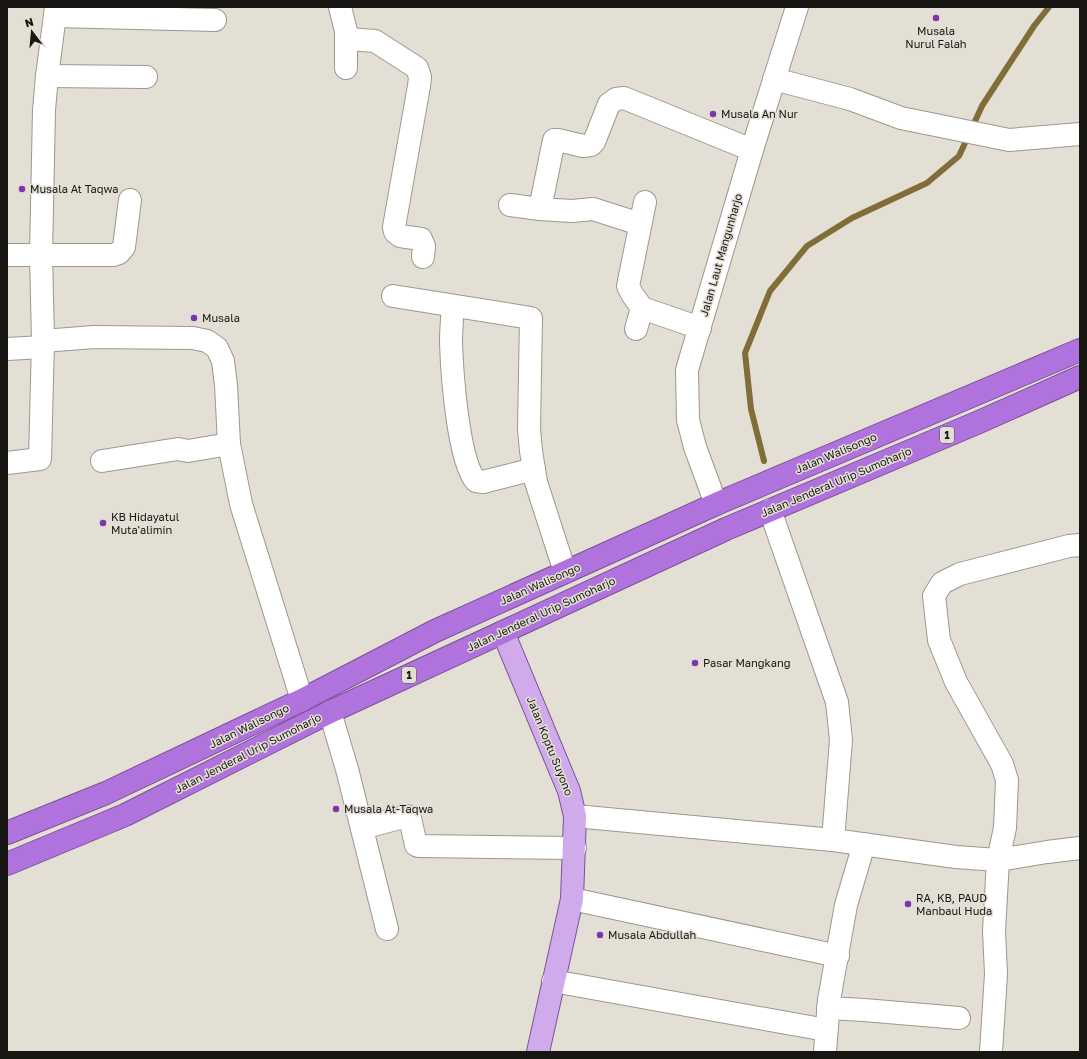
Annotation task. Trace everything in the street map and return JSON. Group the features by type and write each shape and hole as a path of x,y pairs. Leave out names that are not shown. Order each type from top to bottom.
{"highway":[{"name":"Jalan Walisongo","path":"7,833 106,793 302,700 434,630 716,504 1080,350"},
{"name":"Jalan Jenderal Urip Sumoharjo","path":"7,864 125,815 330,712 434,662 503,632 726,528 979,422 1080,377"}],"main road":[{"name":"Jalan Koptu Suyono","path":"503,632 569,791 575,816 572,900 538,1052"}],"street":[{"path":"340,7 347,39 346,68"},
{"name":"Jalan Laut Mangunharjo","path":"716,504 695,447 688,420 687,370 796,7"},
{"path":"7,462 40,459 43,344 41,255 44,110 56,12 215,20"},
{"path":"347,39 375,41 417,68 420,77 419,86 394,227 395,232 400,236 421,239 424,246 423,257"},
{"path":"47,76 146,77"},
{"path":"774,79 850,99 901,118 1009,140 1080,134"},
{"path":"540,209 553,142 558,140 583,146 591,145 594,142 609,104 616,99 624,98 752,150"},
{"path":"7,255 113,255 119,253 124,247 130,200"},
{"path":"645,202 628,286 642,308 700,328"},
{"path":"510,205 572,211 593,209 640,224"},
{"path":"393,296 531,318 529,429 534,469 536,482 565,572"},
{"path":"453,306 451,342 457,415 464,451 472,476 476,481 483,482 534,469"},
{"path":"636,329 642,308"},
{"path":"7,348 94,337 194,338 207,341 217,348 223,361 226,385 229,444 241,504 302,700"},
{"path":"102,461 178,449 188,452 229,444"},
{"path":"770,510 836,702 841,740 833,840"},
{"path":"991,1052 996,974 994,931 998,860 1005,828 1007,780 1002,764 956,682 944,654 939,640 934,596 942,583 960,574 1069,546 1080,545"},
{"path":"330,712 347,769 387,929"},
{"path":"362,828 407,816 410,818 416,845 418,846 574,848"},
{"path":"575,816 833,840 956,857 998,860 1080,848"},
{"path":"826,1052 828,1008 846,905 864,844"},
{"path":"572,900 838,956"},
{"path":"554,981 826,1030"},
{"path":"828,1008 959,1018"}],"waterway":[{"path":"764,461 751,409 745,353 770,291 807,246 852,218 927,183 959,156 982,106 1034,26 1049,7"}],"place":[{"name":"Musala Nurul Falah","path":"936,18"},
{"name":"Musala An Nur","path":"713,114"},
{"name":"Musala At Taqwa","path":"22,189"},
{"name":"Musala","path":"194,318"},
{"name":"KB Hidayatul Muta'alimin","path":"103,523"},
{"name":"Pasar Mangkang","path":"695,663"},
{"name":"Musala At-Taqwa","path":"336,809"},
{"name":"RA, KB, PAUD Manbaul Huda","path":"908,904"},
{"name":"Musala Abdullah","path":"600,935"}]}
